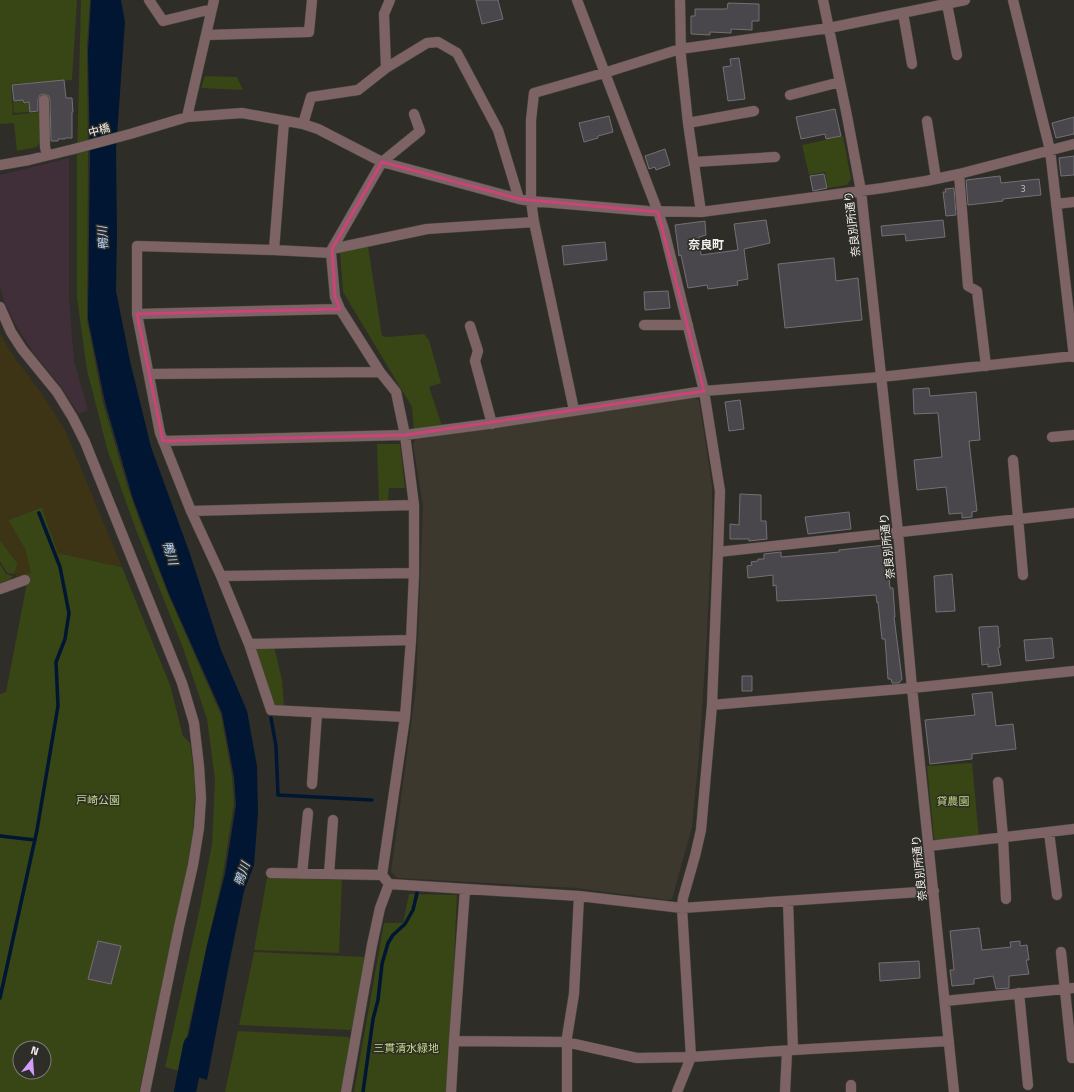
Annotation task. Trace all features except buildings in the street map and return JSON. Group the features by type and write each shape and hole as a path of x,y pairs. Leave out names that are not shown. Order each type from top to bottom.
{"street":[{"path":"148,0 163,21 213,5"},
{"path":"206,35 309,32 312,0"},
{"path":"386,68 384,14 390,0"},
{"path":"577,0 664,230 704,391 720,490 712,705 701,830 683,898 682,908 691,1057 677,1092"},
{"path":"680,0 680,49 688,124 701,212"},
{"name":"奈良別所通り","path":"823,0 861,191 898,532 912,688 954,1092"},
{"path":"574,410 534,222 531,201 531,120 534,93 680,49 829,28 965,0"},
{"path":"163,441 405,435 492,424 574,410 704,391 882,377 1074,356 1050,150 1013,0"},
{"path":"952,2 957,55"},
{"path":"187,117 213,5"},
{"path":"903,13 912,64"},
{"path":"303,124 311,97 358,90 386,68 427,43 438,42 458,53 498,130 519,199"},
{"path":"790,95 840,82"},
{"path":"44,100 45,147 47,155"},
{"path":"688,124 754,111"},
{"name":"中橋","path":"0,165 74,149 187,117 242,113 318,128 382,162 519,199 658,212 701,212 883,188 936,179 1074,144"},
{"path":"388,884 382,875 405,717 414,573 414,505 405,435 396,392 380,372 340,309 335,297 332,251 382,162 420,131 414,114"},
{"path":"274,250 284,121"},
{"path":"927,121 936,179"},
{"path":"694,162 775,157"},
{"path":"959,174 968,286 977,291 986,366"},
{"path":"1056,204 1074,202"},
{"path":"405,717 271,710 249,644 221,576 191,511 160,434 137,314 137,246 332,251 427,229 534,222"},
{"path":"0,307 11,332 57,392 73,418 85,442 182,683 194,723 201,798 199,828 193,864 145,1092"},
{"path":"137,314 340,309"},
{"path":"644,325 688,325"},
{"path":"470,326 478,351 475,361 492,424"},
{"path":"149,374 380,372"},
{"path":"1052,437 1074,435"},
{"path":"1013,460 1023,575"},
{"path":"191,511 414,505"},
{"path":"718,552 1074,513"},
{"path":"221,576 414,573"},
{"path":"0,589 25,580"},
{"path":"249,644 411,640"},
{"path":"712,705 912,688 1074,670"},
{"path":"312,784 317,713"},
{"path":"998,782 1003,837 1006,899"},
{"path":"302,874 308,813"},
{"path":"329,874 333,820"},
{"path":"929,846 1074,829"},
{"path":"1049,832 1057,895"},
{"path":"271,874 382,875"},
{"path":"388,884 579,896 682,908 934,891"},
{"path":"346,1092 372,944 380,908 388,884"},
{"path":"452,1092 454,1041 465,889"},
{"path":"567,1092 566,1042 574,994 579,896"},
{"path":"785,1092 790,1050 788,901"},
{"path":"1061,952 1069,989 1072,1058 1074,1058"},
{"path":"945,1001 1069,989"},
{"path":"1020,993 1028,1084"},
{"path":"454,1041 566,1042 637,1058 691,1057 949,1041"}],"highlighted area":[{"path":"382,162 519,199 658,212 704,391 405,435 163,441 137,314 340,309 335,297 332,249"}],"shaded area":[{"path":"69,158 69,298 74,361 88,410 79,414 59,384 34,354 14,322 4,301 0,286 0,175"},
{"path":"691,397 699,400 712,486 712,530 699,755 692,827 672,899 668,900 575,888 397,878 391,872 416,688 423,507 413,444 416,439"}],"green space":[{"path":"0,0 77,0 72,80 11,84 13,115 39,112 40,142 37,147 17,151 14,123 0,124"},
{"path":"81,0 90,0 87,47 87,320 103,403 127,485 141,525 168,594 221,715 232,776 234,804 223,874 179,1071 165,1067 200,908 212,844 215,780 207,719 183,648 135,527 108,452 87,370 77,298 77,158"},
{"path":"205,76 237,77 243,90 201,88"},
{"path":"23,101 23,104 29,103 30,112 14,113 13,102"},
{"path":"843,136 851,179 847,185 828,188 825,172 809,175 802,145"},
{"path":"368,246 382,336 388,337 424,334 429,340 441,383 429,387 442,426 414,431 412,407 343,292 340,252"},
{"path":"377,444 400,444 405,488 389,488 388,501 379,502"},
{"name":"戸崎公園","path":"42,507 58,553 122,567 170,685 183,736 190,743 194,773 195,797 193,830 188,865 139,1092 0,1092 0,694 6,692 27,583 26,551 8,520"},
{"path":"0,540 18,564 14,574 7,573 0,561"},
{"path":"0,564 6,574 13,576 10,579 0,583"},
{"path":"274,646 282,680 284,706 277,706 273,703 255,647"},
{"name":"貸農園","path":"972,763 979,837 939,842 934,839 927,766"},
{"path":"267,878 342,880 339,953 254,950"},
{"name":"三貫清水緑地","path":"409,894 457,895 448,1092 354,1092 384,923 403,923"},
{"path":"254,952 365,957 353,1029 239,1025"},
{"path":"238,1031 348,1037 352,1042 344,1092 225,1092"}],"sand":[{"path":"0,334 16,360 40,391 65,430 122,567 58,553 42,507 8,520 26,551 31,573 26,574 26,577 19,578 14,574 18,564 0,540"}],"water":[{"path":"91,0 121,0 125,22 116,149 116,291 130,361 151,447 190,554 221,650 247,711 257,766 258,813 254,865 244,891 207,1080 181,1072 207,945 225,874 236,805 234,777 222,713 169,594 133,499 105,402 88,319 90,155 88,51"}],"waterway":[{"path":"0,998 37,830 58,706 56,662 65,639 69,613 60,567 39,513"},
{"path":"271,718 276,746 278,795 372,800"},
{"path":"0,836 35,840"},
{"path":"363,1092 373,1019 378,1000 382,964 388,943 393,935 405,924 413,910 417,893"},
{"name":"鴨川","path":"185,1092 194,1046"}],"district":[{"name":"奈良町","path":"706,245"}]}
